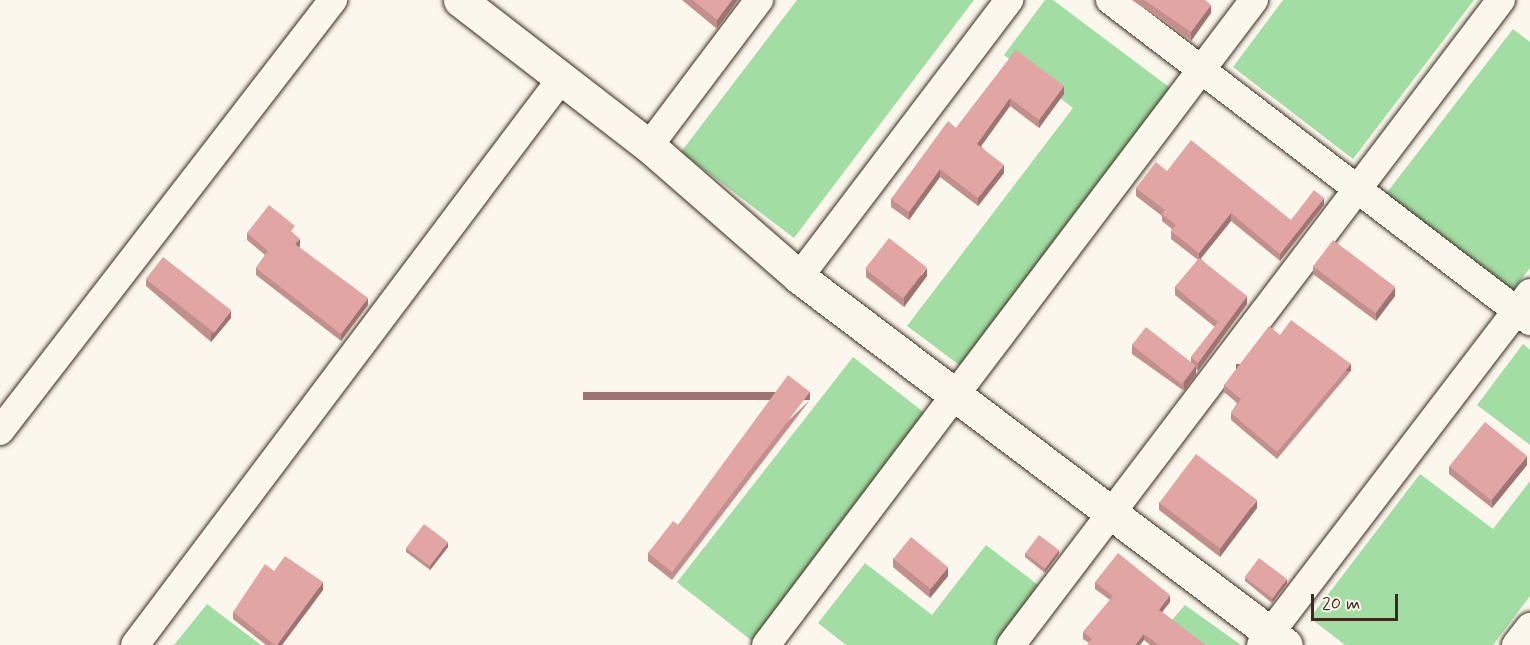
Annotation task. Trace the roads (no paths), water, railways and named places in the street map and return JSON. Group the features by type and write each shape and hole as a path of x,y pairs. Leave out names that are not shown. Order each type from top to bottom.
{"street":[{"path":"0,431 333,0"},
{"path":"460,0 649,146 799,277 1111,514 1272,641 1526,308 1358,188 1110,0"},
{"path":"649,146 759,0"},
{"path":"799,277 1009,0"},
{"path":"766,645 1254,0"},
{"path":"1011,645 1501,0"},
{"path":"135,645 561,79"},
{"path":"1516,645 1530,627"}]}
